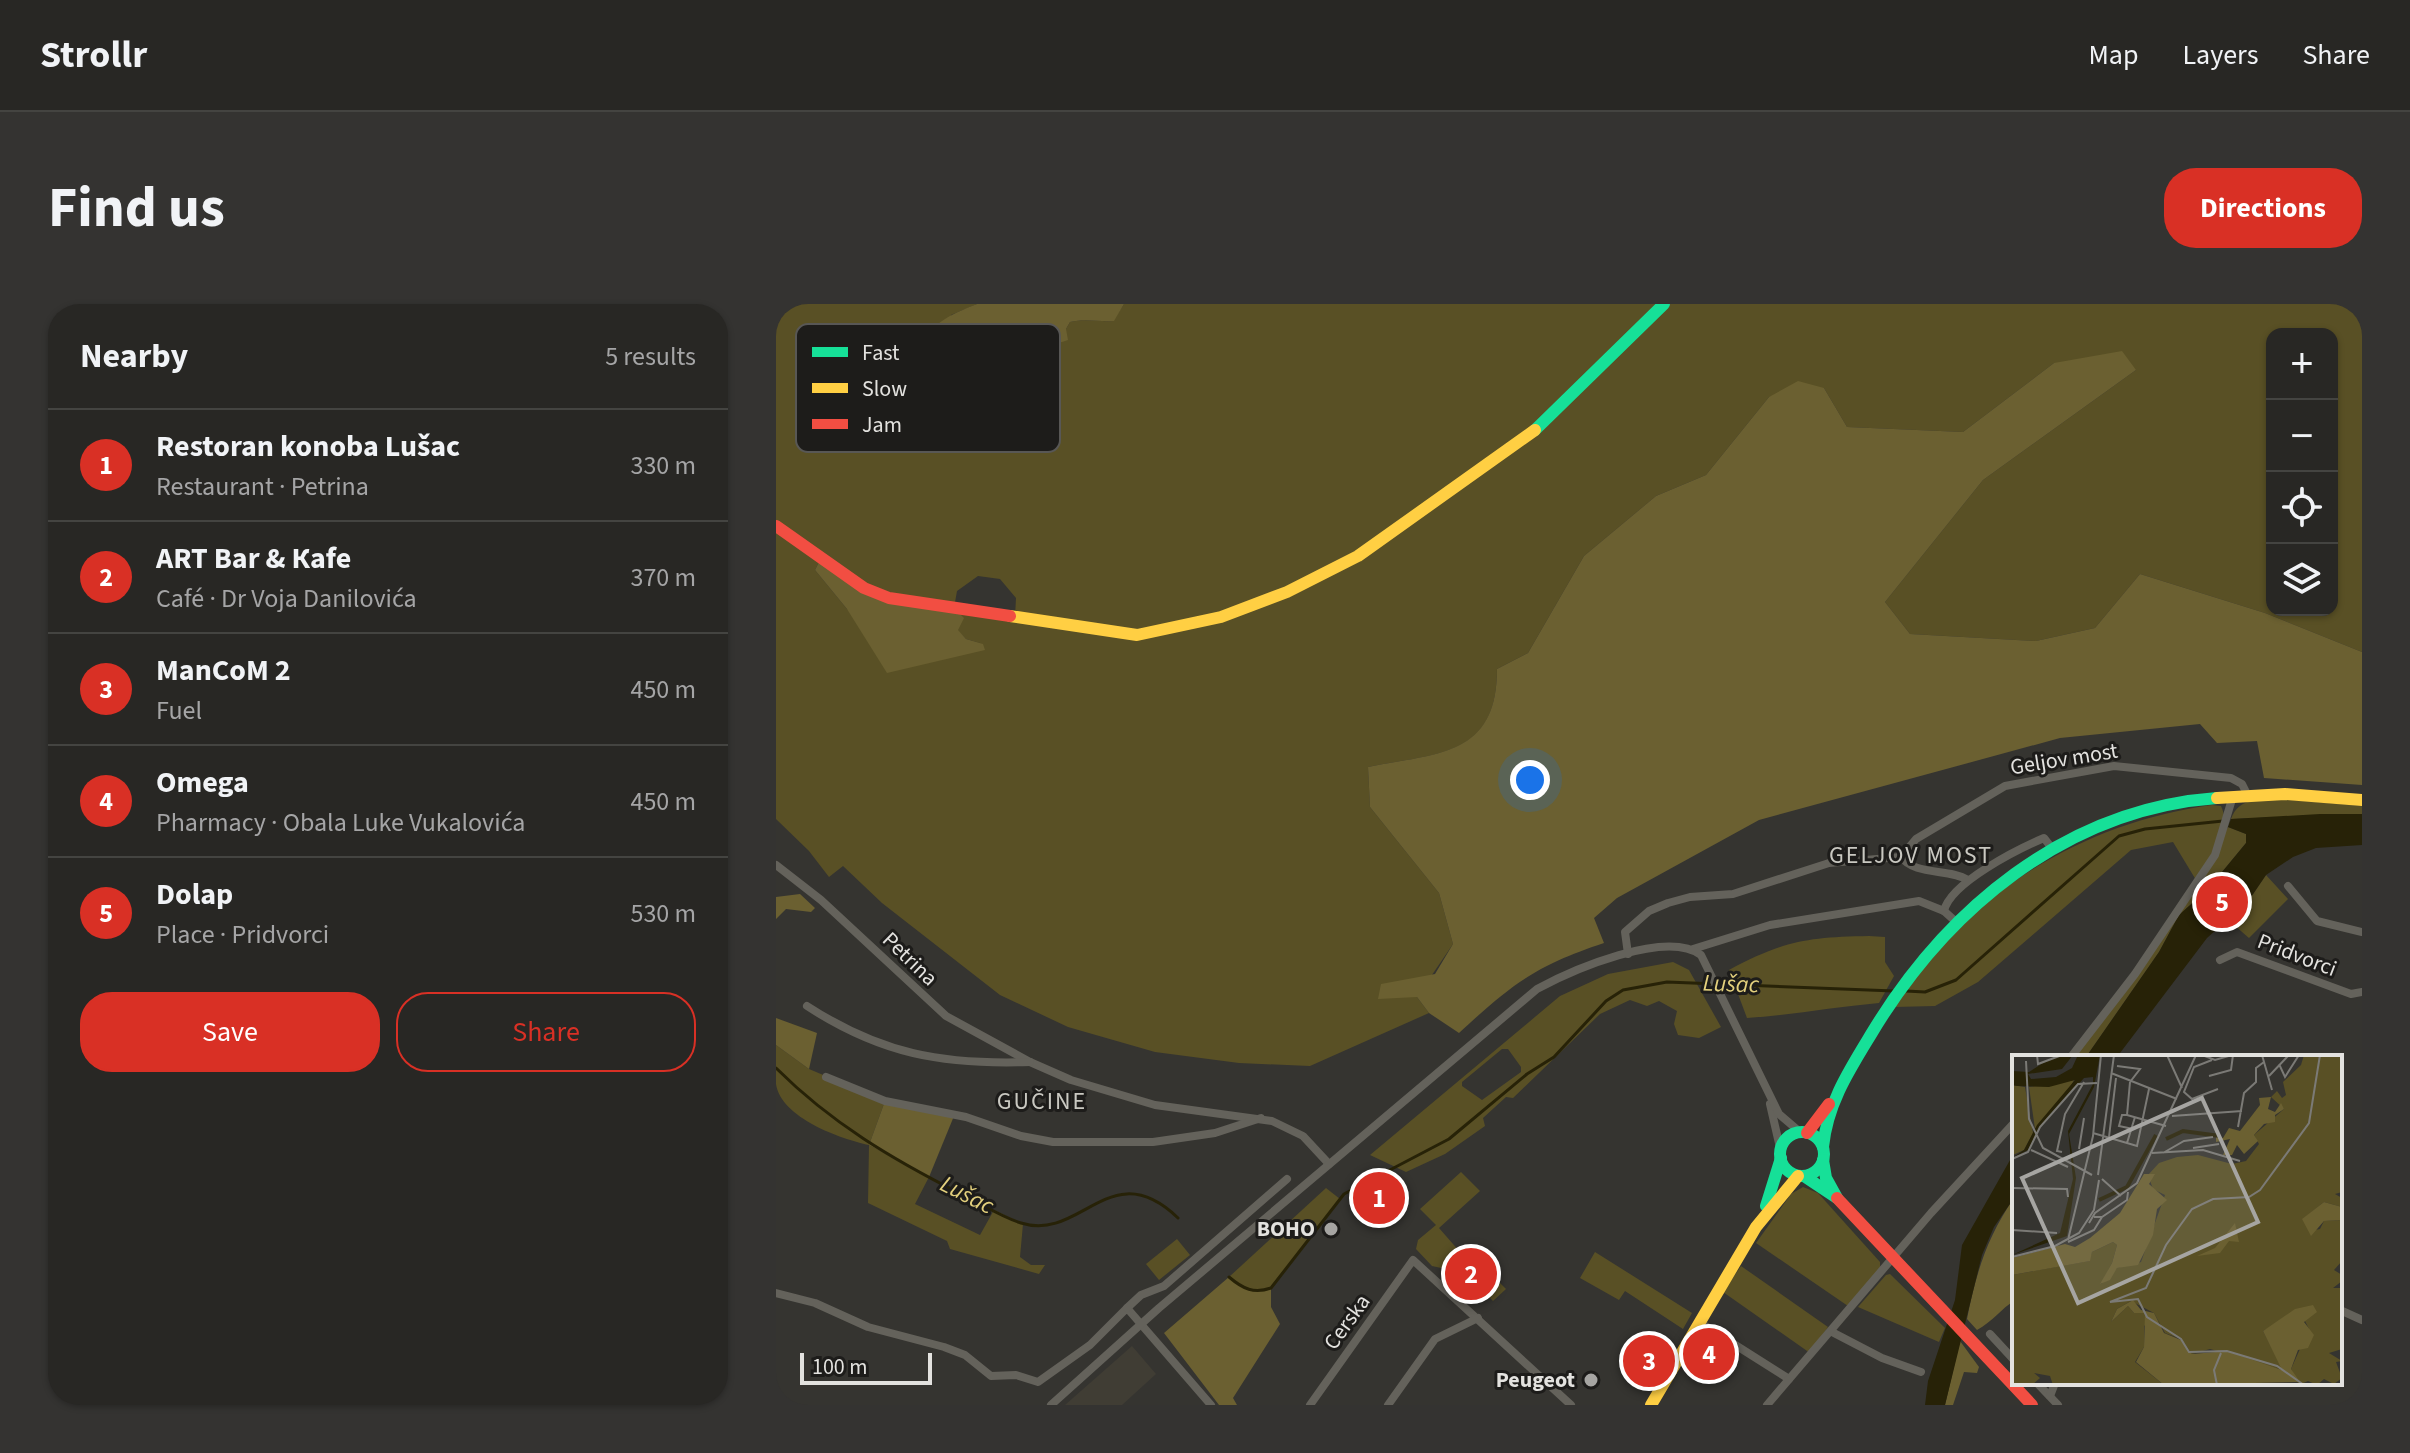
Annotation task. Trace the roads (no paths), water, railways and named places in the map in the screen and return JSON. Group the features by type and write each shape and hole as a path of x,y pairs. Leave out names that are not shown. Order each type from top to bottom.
{"street":[{"path":"776,526 864,588 889,598 1137,635 1221,617 1287,592 1346,562 1422,513 1524,440 1664,304"},
{"name":"Geljov most","path":"1901,857 1916,839 1983,796 2005,786 2064,774 2114,766 2175,771 2231,778 2242,784 2247,794"},
{"path":"1651,1405 1756,1227 1772,1192 1787,1139 1804,1133 1836,1095 1901,983 1949,916 2012,870 2051,847 2130,815 2247,794 2362,800"},
{"path":"2073,1055 2135,974 2215,855 2233,795"},
{"path":"1949,916 1946,900 1968,880 2044,838 2051,847"},
{"path":"1628,954 1625,932 1649,911 1668,903 1733,894 1829,863 1901,857 1911,865 1954,873 1968,880"},
{"name":"Petrina","path":"776,865 821,900 946,1016 1030,1062 1071,1080 1155,1105 1262,1118 1303,1136 1329,1164"},
{"name":"Pridvorci","path":"2288,886 2317,921 2362,932"},
{"path":"1693,949 1770,925 1919,901 1949,916"},
{"path":"1051,1405 1537,989 1566,973 1628,954 1679,946 1693,949 1701,955 1767,1092 1780,1115 1804,1133 1823,1154 1826,1178 1837,1198 2012,1384"},
{"name":"Pridvorci","path":"2220,960 2237,952 2340,991 2351,994 2362,992"},
{"name":"Petrina","path":"807,1006 836,1025 900,1052 969,1063 1030,1062"},
{"path":"826,1077 885,1101 966,1117 1021,1136 1053,1142 1153,1142 1215,1133 1262,1118"},
{"path":"1767,1092 1787,1170 1837,1198"},
{"path":"1756,1227 1801,1176 1816,1171 1823,1154 1836,1095"},
{"path":"1767,1405 2012,1125"},
{"path":"776,1293 815,1303 868,1327 965,1355 991,1376 1016,1375 1038,1382 1090,1345 1141,1295 1164,1286 1287,1179"},
{"name":"Cerska","path":"1310,1405 1413,1260 1478,1318"},
{"path":"1127,1308 1211,1405"},
{"path":"2342,1311 2362,1320"},
{"path":"1392,1404 1435,1339 1478,1318 1571,1405"},
{"path":"1699,1322 1789,1379"},
{"path":"1832,1332 1882,1358 1921,1372"},
{"path":"1990,1334 2012,1358"},
{"path":"2013,1385 2032,1405"},
{"path":"2039,1385 2058,1405"},
{"path":"2050,1396 2054,1385"}],"waterway":[{"name":"Lušac","path":"1906,991 1925,992 1956,980 2119,836 2145,829 2223,821"},
{"name":"Lušac","path":"1229,1277 1249,1289 1271,1288 1344,1194 1449,1139 1527,1074 1554,1057 1606,1001 1623,990 1667,982 1894,991"},
{"name":"Lušac","path":"776,1068 818,1106 863,1138 935,1181 1021,1223 1042,1226 1062,1221 1115,1196 1133,1194 1154,1200 1178,1218"}],"place":[{"name":"Dolap","path":"2222,902"},
{"name":"Restoran konoba Lušac","path":"1379,1198"},
{"name":"BOHO","path":"1331,1229"},
{"name":"ART Bar & Кafe","path":"1471,1274"},
{"name":"Omega","path":"1709,1354"},
{"name":"ManCoM 2","path":"1649,1361"},
{"name":"Peugeot","path":"1591,1380"}],"district":[{"name":"GELJOV MOST","path":"1911,855"},
{"name":"GUČINE","path":"1042,1101"}]}
